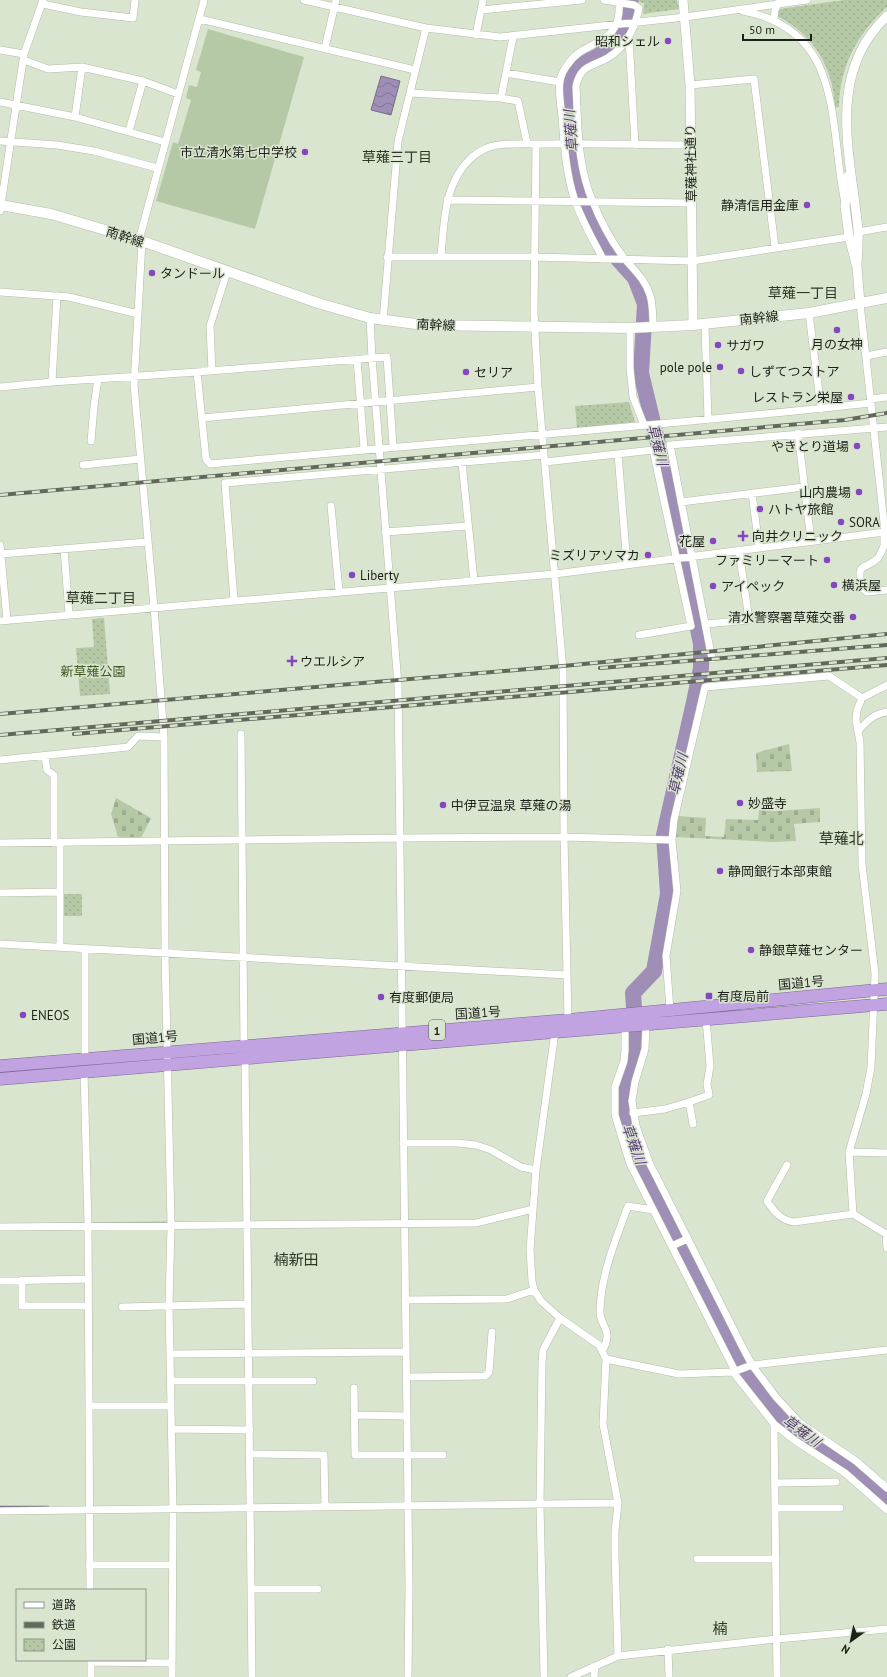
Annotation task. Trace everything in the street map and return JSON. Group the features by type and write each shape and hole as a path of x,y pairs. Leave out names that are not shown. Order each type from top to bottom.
{"highway":[{"name":"国道1号","path":"402,1039 568,1020 887,990"},
{"name":"国道1号","path":"0,1066 168,1051 244,1051 402,1039 555,1032 887,1004"},
{"name":"国道1号","path":"0,1079 168,1064 244,1051"}],"main road":[{"name":"南幹線","path":"0,207 51,214 141,241 318,303 383,321 424,325 651,328 809,313 887,298"}],"street":[{"path":"0,207 24,57 43,2 81,12 133,18 135,0"},
{"path":"172,1677 171,1565 173,1509 169,1306 170,1225 165,953 164,737 134,377 141,241 164,142 200,19 204,0"},
{"path":"304,0 335,4 426,28 476,35 513,37 685,17 779,2 807,0"},
{"path":"476,35 484,0"},
{"path":"481,10 582,0"},
{"path":"604,0 619,1 639,8 636,22 629,38 609,57 584,68 577,79 576,86 581,160 592,201 609,234 626,260 644,280 653,307 651,328"},
{"name":"草薙神社通り","path":"683,0 690,85 693,325"},
{"path":"603,259 575,202 566,162 560,82 563,73 574,56 603,41 615,25 619,14 619,1"},
{"path":"774,20 775,10 779,2"},
{"path":"325,48 335,4"},
{"path":"735,10 762,14 774,20 799,36 815,55 827,84 849,237 857,267"},
{"path":"887,16 864,45 852,72 846,104 849,154 858,232 857,267 860,303 873,428 883,476 886,532 886,545 879,556 863,566 859,573 861,587 867,592 887,590"},
{"path":"200,19 415,70"},
{"path":"383,321 387,257 397,149 426,28"},
{"path":"501,98 513,37"},
{"path":"629,38 635,144"},
{"path":"0,50 24,57 48,69 82,67 143,81 178,94"},
{"path":"75,117 82,67"},
{"path":"506,73 560,82"},
{"path":"690,85 754,79 775,247"},
{"path":"129,131 143,81"},
{"path":"410,93 501,98 518,101 527,143"},
{"path":"0,102 75,117 164,142"},
{"path":"0,141 57,145 94,151 158,168"},
{"path":"441,257 447,200 457,175 470,158 479,151 498,145 527,143 690,145"},
{"path":"536,144 534,258 538,387 563,670 564,837 568,1020 555,1032 536,1170 530,1250 534,1290 542,1301 560,1318 599,1345 603,1350 606,1359 603,1424 618,1503 615,1547 618,1656"},
{"path":"845,206 849,154"},
{"path":"447,200 692,203"},
{"path":"858,232 887,227"},
{"path":"387,257 692,261 775,247 849,237"},
{"path":"212,371 210,326 227,272"},
{"path":"0,292 69,297 138,314"},
{"path":"52,382 57,296"},
{"path":"809,313 821,408"},
{"path":"370,318 380,469 398,684 407,1377 406,1456 408,1677"},
{"path":"705,324 708,420"},
{"path":"634,328 630,368 633,397 645,425"},
{"path":"866,356 887,352"},
{"path":"0,387 387,356 393,446"},
{"path":"357,359 364,449"},
{"path":"197,372 206,459 210,464 379,447 708,420 821,408 871,401 887,397"},
{"path":"91,441 98,379"},
{"path":"202,418 538,387"},
{"path":"712,659 670,445 798,433 887,427"},
{"path":"798,433 811,541"},
{"path":"234,600 225,483 462,462 618,454 653,450 692,626 640,635"},
{"path":"618,454 627,565"},
{"path":"83,465 140,459"},
{"path":"462,462 474,581"},
{"path":"681,502 804,487"},
{"path":"752,493 759,547"},
{"path":"331,506 339,591"},
{"path":"386,532 468,526"},
{"path":"0,545 4,620 555,574 886,532"},
{"path":"1,554 148,542"},
{"path":"64,549 69,614"},
{"path":"706,624 749,620 740,550"},
{"path":"670,1010 666,956 677,891 672,840 674,820 705,687 829,676 862,698"},
{"path":"853,1214 849,1152 866,1094 871,1067 873,1005 875,991 875,974 862,864 859,730 856,720 857,710 862,698 887,685"},
{"path":"859,730 869,718 880,713 887,712"},
{"path":"241,734 244,1051 251,1454 252,1677"},
{"path":"0,760 128,747 138,736 164,737"},
{"path":"45,756 47,770 54,775 60,892 60,947"},
{"path":"0,843 164,840 564,837 672,840"},
{"path":"0,893 60,892"},
{"path":"0,944 568,975"},
{"path":"85,1058 86,948"},
{"path":"633,1113 665,1109 709,1095 707,1084 710,1066 706,1019"},
{"path":"646,1024 645,1049 633,1091 633,1113 644,1149 687,1239 752,1365 776,1397 800,1423 856,1461 887,1488"},
{"path":"625,1026 624,1061 616,1087 615,1115 630,1164 734,1372 774,1424 794,1440 845,1473 887,1510"},
{"path":"84,1071 88,1225 90,1589"},
{"path":"689,1102 693,1124"},
{"path":"404,1143 457,1143 476,1145 490,1150 521,1167 536,1170"},
{"path":"849,1152 887,1153"},
{"path":"787,1165 766,1201 776,1215 788,1221 794,1222 853,1214 886,1234 887,1248"},
{"path":"603,1350 607,1343 608,1335 600,1311 602,1288 613,1245 628,1206 653,1210"},
{"path":"0,1227 88,1225 476,1223 533,1209"},
{"path":"672,1246 687,1239"},
{"path":"0,1281 88,1279"},
{"path":"22,1280 22,1306 88,1306"},
{"path":"405,1300 507,1299 534,1290"},
{"path":"122,1307 248,1304"},
{"path":"544,1677 540,1504 543,1350 560,1318"},
{"path":"407,1377 485,1376 489,1372 492,1332"},
{"path":"606,1359 679,1374 734,1372 752,1365 887,1350"},
{"path":"170,1354 406,1352"},
{"path":"171,1381 313,1381"},
{"path":"354,1388 355,1455 443,1455"},
{"path":"89,1406 171,1406"},
{"path":"354,1415 406,1416"},
{"path":"774,1424 778,1677"},
{"path":"172,1429 250,1430"},
{"path":"251,1454 324,1455 325,1508"},
{"path":"775,1483 836,1482"},
{"path":"0,1511 251,1509 618,1503"},
{"path":"775,1508 840,1508"},
{"path":"697,1560 776,1559"},
{"path":"90,1566 171,1565"},
{"path":"252,1589 318,1589"},
{"path":"571,1677 618,1656 668,1649 777,1638 887,1629"},
{"path":"668,1649 669,1677"},
{"path":"91,1677 91,1661 172,1662"},
{"path":"594,1677 595,1666"}],"green space":[{"path":"637,0 677,0 679,9 643,14 644,3 638,2"},
{"path":"844,0 887,0 887,7 867,29 852,52 843,78 839,107 835,107 830,79 826,66 819,54 801,33 777,16 779,9"},
{"path":"208,29 304,57 255,229 156,201 173,142 178,144 191,100 186,98 189,85 197,87 201,72 196,70"},
{"path":"629,402 635,422 577,428 575,406"},
{"name":"新草薙公園","path":"104,618 110,694 80,696 76,648 94,647 92,619"},
{"path":"789,744 792,771 757,772 756,753"},
{"path":"116,798 151,818 141,838 118,837 111,814"},
{"path":"820,808 820,822 794,824 796,841 774,842 675,837 678,816 706,818 705,836 724,837 726,819 758,820 759,810 776,811"},
{"path":"64,894 82,894 82,916 64,916"}],"water":[{"path":"381,76 400,81 391,115 371,110"}],"waterway":[{"name":"草薙川","path":"630,0 631,12 622,33 600,55 573,69 567,83 574,167 587,210 608,248 635,278 645,304 641,373 673,506 701,644 701,668 664,835 668,894 654,971 633,993 636,1037 633,1060 624,1089 625,1118 641,1165 732,1346 750,1377 782,1417 855,1468 887,1501"},
{"path":"0,1507 48,1507"}],"railway":[{"path":"0,495 845,420 887,413"},
{"path":"0,714 563,666 887,634"},
{"path":"600,668 887,645"},
{"path":"0,735 887,658"},
{"path":"74,734 887,665"}],"place":[{"name":"昭和シェル","path":"668,41"},
{"name":"市立清水第七中学校","path":"305,152"},
{"name":"静清信用金庫","path":"807,205"},
{"name":"タンドール","path":"152,273"},
{"name":"月の女神","path":"837,330"},
{"name":"サガワ","path":"718,345"},
{"name":"pole pole","path":"720,367"},
{"name":"しずてつストア","path":"741,371"},
{"name":"セリア","path":"466,372"},
{"name":"レストラン栄屋","path":"851,397"},
{"name":"やきとり道場","path":"857,446"},
{"name":"山内農場","path":"859,492"},
{"name":"ハトヤ旅館","path":"760,509"},
{"name":"SORA","path":"841,522"},
{"name":"向井クリニック","path":"743,536"},
{"name":"花屋","path":"713,541"},
{"name":"ミズリアソマカ","path":"648,555"},
{"name":"ファミリーマート","path":"827,560"},
{"name":"Liberty","path":"352,575"},
{"name":"横浜屋","path":"834,585"},
{"name":"アイペック","path":"713,586"},
{"name":"清水警察署草薙交番","path":"853,617"},
{"name":"ウエルシア","path":"292,661"},
{"name":"妙盛寺","path":"740,803"},
{"name":"中伊豆温泉 草薙の湯","path":"443,805"},
{"name":"静岡銀行本部東館","path":"720,871"},
{"name":"静銀草薙センター","path":"751,950"},
{"name":"有度局前","path":"709,996"},
{"name":"有度郵便局","path":"381,997"},
{"name":"ENEOS","path":"23,1015"}],"district":[{"name":"草薙三丁目","path":"397,157"},
{"name":"草薙一丁目","path":"803,293"},
{"name":"草薙二丁目","path":"101,598"},
{"name":"草薙北","path":"841,838"},
{"name":"楠新田","path":"296,1259"},
{"name":"楠","path":"720,1628"}]}
